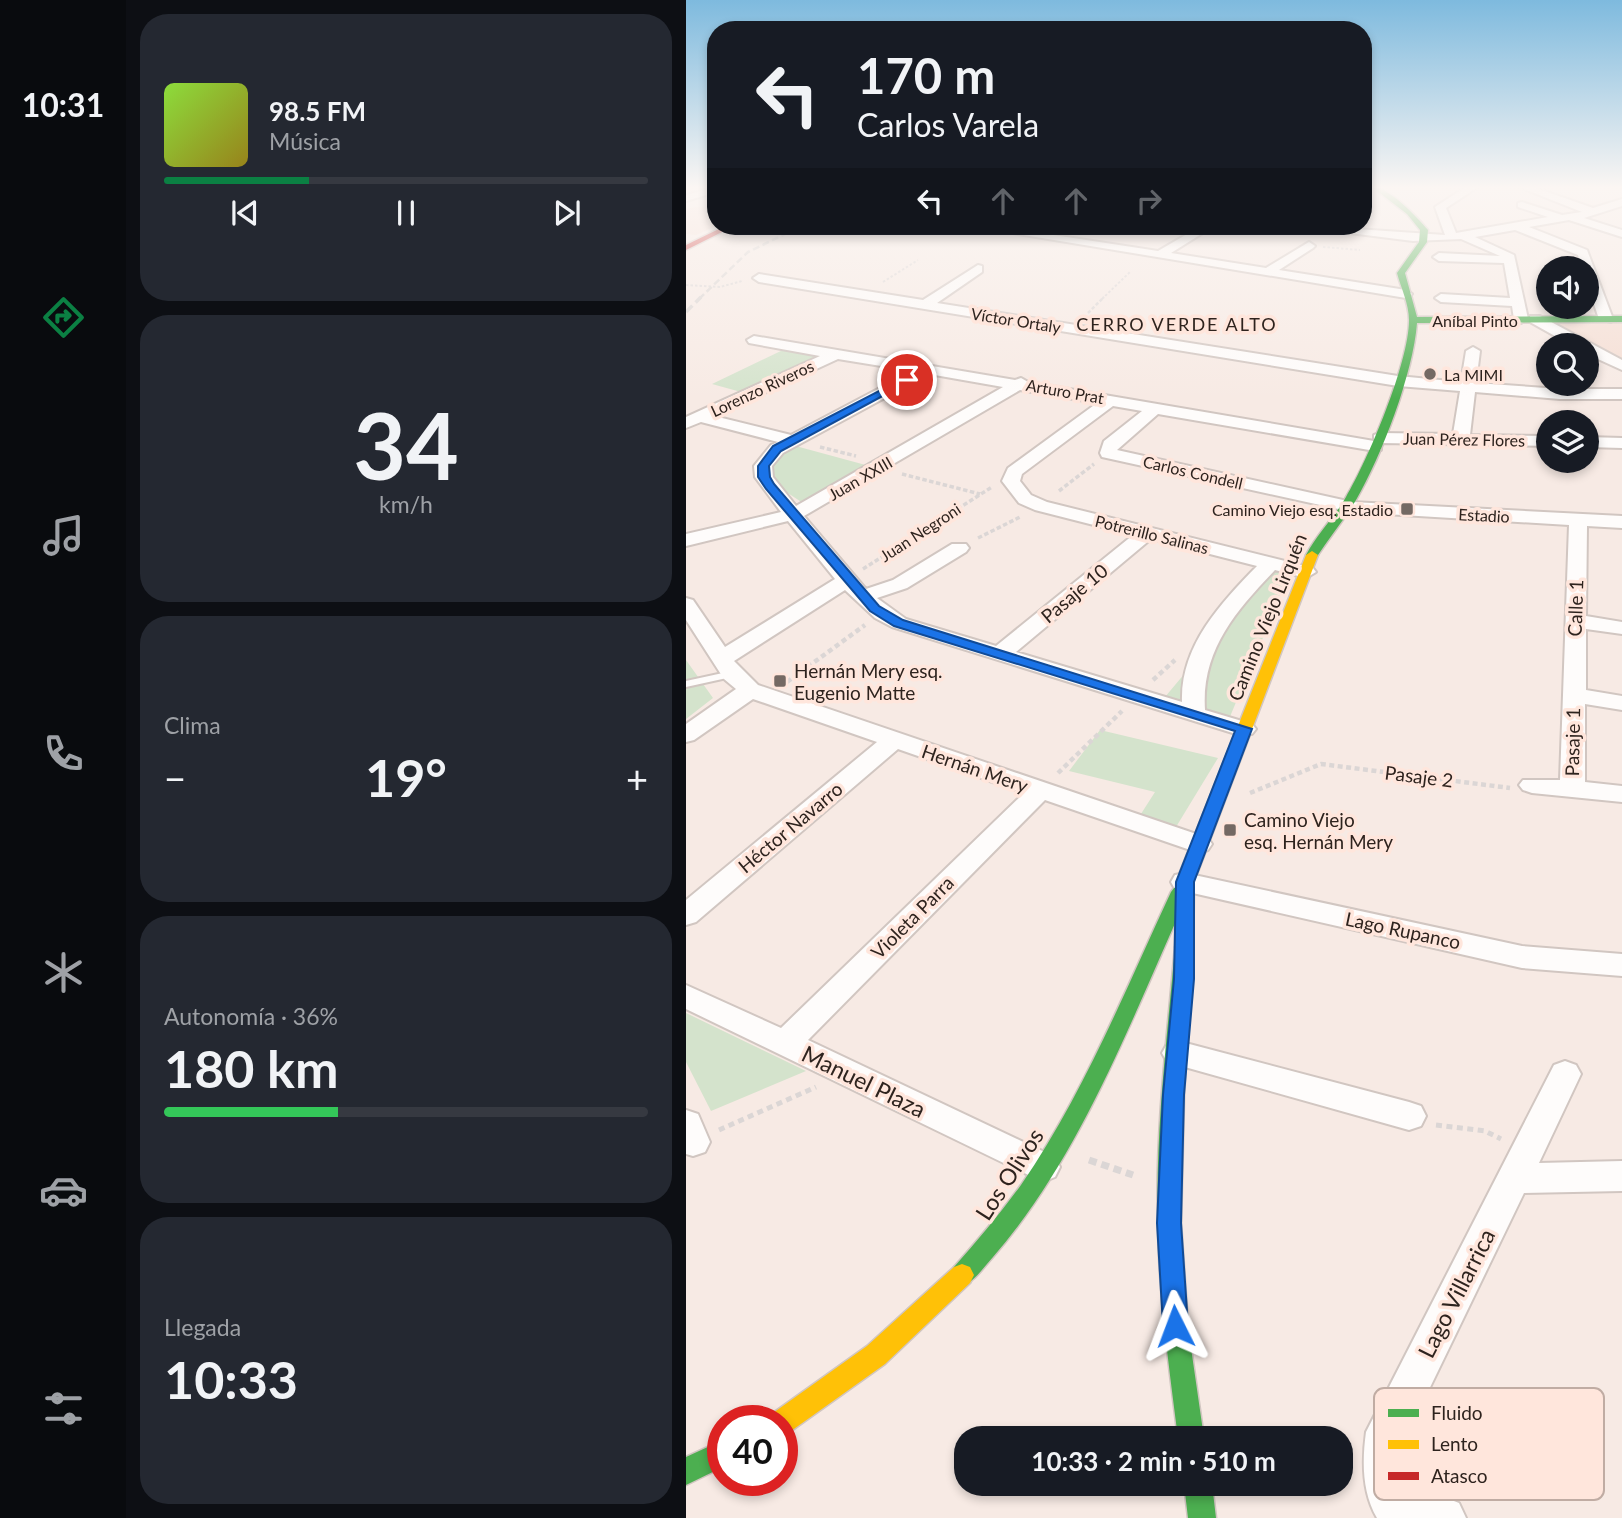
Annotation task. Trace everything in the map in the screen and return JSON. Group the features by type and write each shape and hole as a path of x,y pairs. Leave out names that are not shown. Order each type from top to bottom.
{"street":[{"path":"1178,258 1406,293"},
{"path":"1268,272 1290,258"},
{"name":"Camino Viejo Lirquén","path":"1189,1426 1175,1326 1170,1187 1175,1035 1185,882 1306,572 1324,532 1346,506 1378,442 1411,338 1413,320 1401,278 1402,268 1410,258"},
{"path":"1459,258 1509,260 1517,302 1528,319 1557,333"},
{"path":"1585,258 1614,319"},
{"path":"925,305 978,269"},
{"name":"Víctor Ortaly","path":"759,278 1398,381 1574,395 1622,394"},
{"path":"1441,298 1517,302"},
{"name":"Aníbal Pinto","path":"1413,320 1614,319"},
{"name":"Arturo Prat","path":"754,340 1378,442"},
{"path":"1461,439 1473,351"},
{"name":"Lorenzo Riveros","path":"692,420 838,353"},
{"path":"1599,354 1622,366"},
{"path":"930,368 792,440 768,456 763,472 770,486 848,579 881,614 899,623 1244,729"},
{"name":"Juan XXIII","path":"686,540 793,514 881,466 1021,383"},
{"path":"1011,478 1014,472 1113,399"},
{"name":"Carlos Condell","path":"1157,407 1110,445 1108,453 1346,506"},
{"path":"692,420 792,440"},
{"name":"Juan Pérez Flores","path":"1378,442 1461,439 1536,441"},
{"path":"1599,442 1622,443"},
{"name":"Potrerillo Salinas","path":"1011,478 1029,502 1306,572"},
{"name":"Estadio","path":"1346,506 1622,522"},
{"name":"Calle 1","path":"1573,695 1578,520"},
{"name":"Pasaje 10","path":"1001,653 1147,533"},
{"path":"864,596 900,584 959,548"},
{"path":"1194,713 1193,675 1205,644 1222,613 1270,564"},
{"path":"727,667 848,579"},
{"path":"686,604 727,667 750,690 686,735"},
{"path":"1575,621 1622,628"},
{"name":"Hernán Mery","path":"750,690 1199,844"},
{"path":"1573,695 1622,703"},
{"name":"Pasaje 1","path":"1572,790 1573,695"},
{"name":"Héctor Navarro","path":"686,915 894,740"},
{"path":"1532,785 1622,794"},
{"name":"Violeta Parra","path":"785,1043 1040,791"},
{"name":"Lago Rupanco","path":"1185,882 1522,957 1567,963 1622,965"},
{"name":"Los Olivos","path":"798,1411 856,1370 961,1277 1013,1215 1043,1167 1119,1021 1185,882"},
{"name":"Manuel Plaza","path":"686,996 1043,1167"},
{"path":"1119,1021 1143,1018"},
{"path":"1175,1035 1409,1116"},
{"name":"Lago Villarrica","path":"1409,1388 1565,1074"},
{"path":"1521,1166 1622,1176"},
{"path":"686,1471 707,1461"},
{"path":"1199,1496 1202,1518"},
{"path":"1394,1508 1430,1510 1444,1518"}],"lane":[{"path":"686,684 727,667"}],"path":[{"path":"861,295 919,260"},
{"path":"1073,329 1130,272"},
{"path":"686,285 731,286 751,278 759,278"},
{"path":"792,440 980,494"},
{"name":"Juan Negroni","path":"848,579 980,494 1011,478"},
{"path":"781,686 881,614"},
{"name":"Pasaje 2","path":"1222,786 1255,793 1304,766 1321,764 1514,788 1532,785"},
{"path":"689,1133 847,1073"},
{"path":"1409,1116 1442,1127 1485,1130 1521,1166"},
{"path":"1043,1167 1090,1160 1170,1187"}],"shaded area":[{"path":"1622,323 1622,359 1599,347 1599,333 1574,333 1557,324"}],"green space":[{"path":"785,349 825,354 741,392 712,384"},
{"path":"792,445 873,467 806,505 771,482 767,464"},
{"path":"1272,569 1290,573 1229,719 1165,697"},
{"path":"686,660 713,698 686,719"},
{"path":"1100,730 1218,758 1176,827 1139,817 1155,792 1069,771"},
{"path":"686,1013 806,1071 711,1111 686,1062"}],"railway":[{"path":"699,299 742,258"},
{"path":"686,312 699,299"}],"traffic: fast":[{"path":"1312,555 1351,498 1390,410 1412,336 1410,302 1401,273 1412,258"},
{"path":"1413,320 1622,319"},
{"path":"962,1275 997,1235 1029,1191 1058,1143 1111,1042 1180,892"},
{"path":"1184,947 1173,1095 1169,1223 1176,1327 1189,1426"},
{"path":"686,1471 707,1461"},
{"path":"1199,1496 1202,1518"}],"traffic: slow":[{"path":"1184,947 1185,882 1312,555"},
{"path":"798,1411 876,1355 962,1275"}],"place":[{"name":"La MIMI","path":"1430,374"},
{"name":"Camino Viejo esq. Estadio","path":"1407,509"},
{"name":"Hernán Mery esq. Eugenio Matte","path":"780,681"},
{"name":"Camino Viejo esq. Hernán Mery","path":"1230,830"}],"district":[{"name":"CERRO VERDE ALTO","path":"1177,324"}],"route":[{"path":"907,380 777,449 768,456 763,466 764,477 770,486 874,608 899,623 1244,729 1185,882 1184,979 1173,1095 1169,1223 1175,1326"}]}
